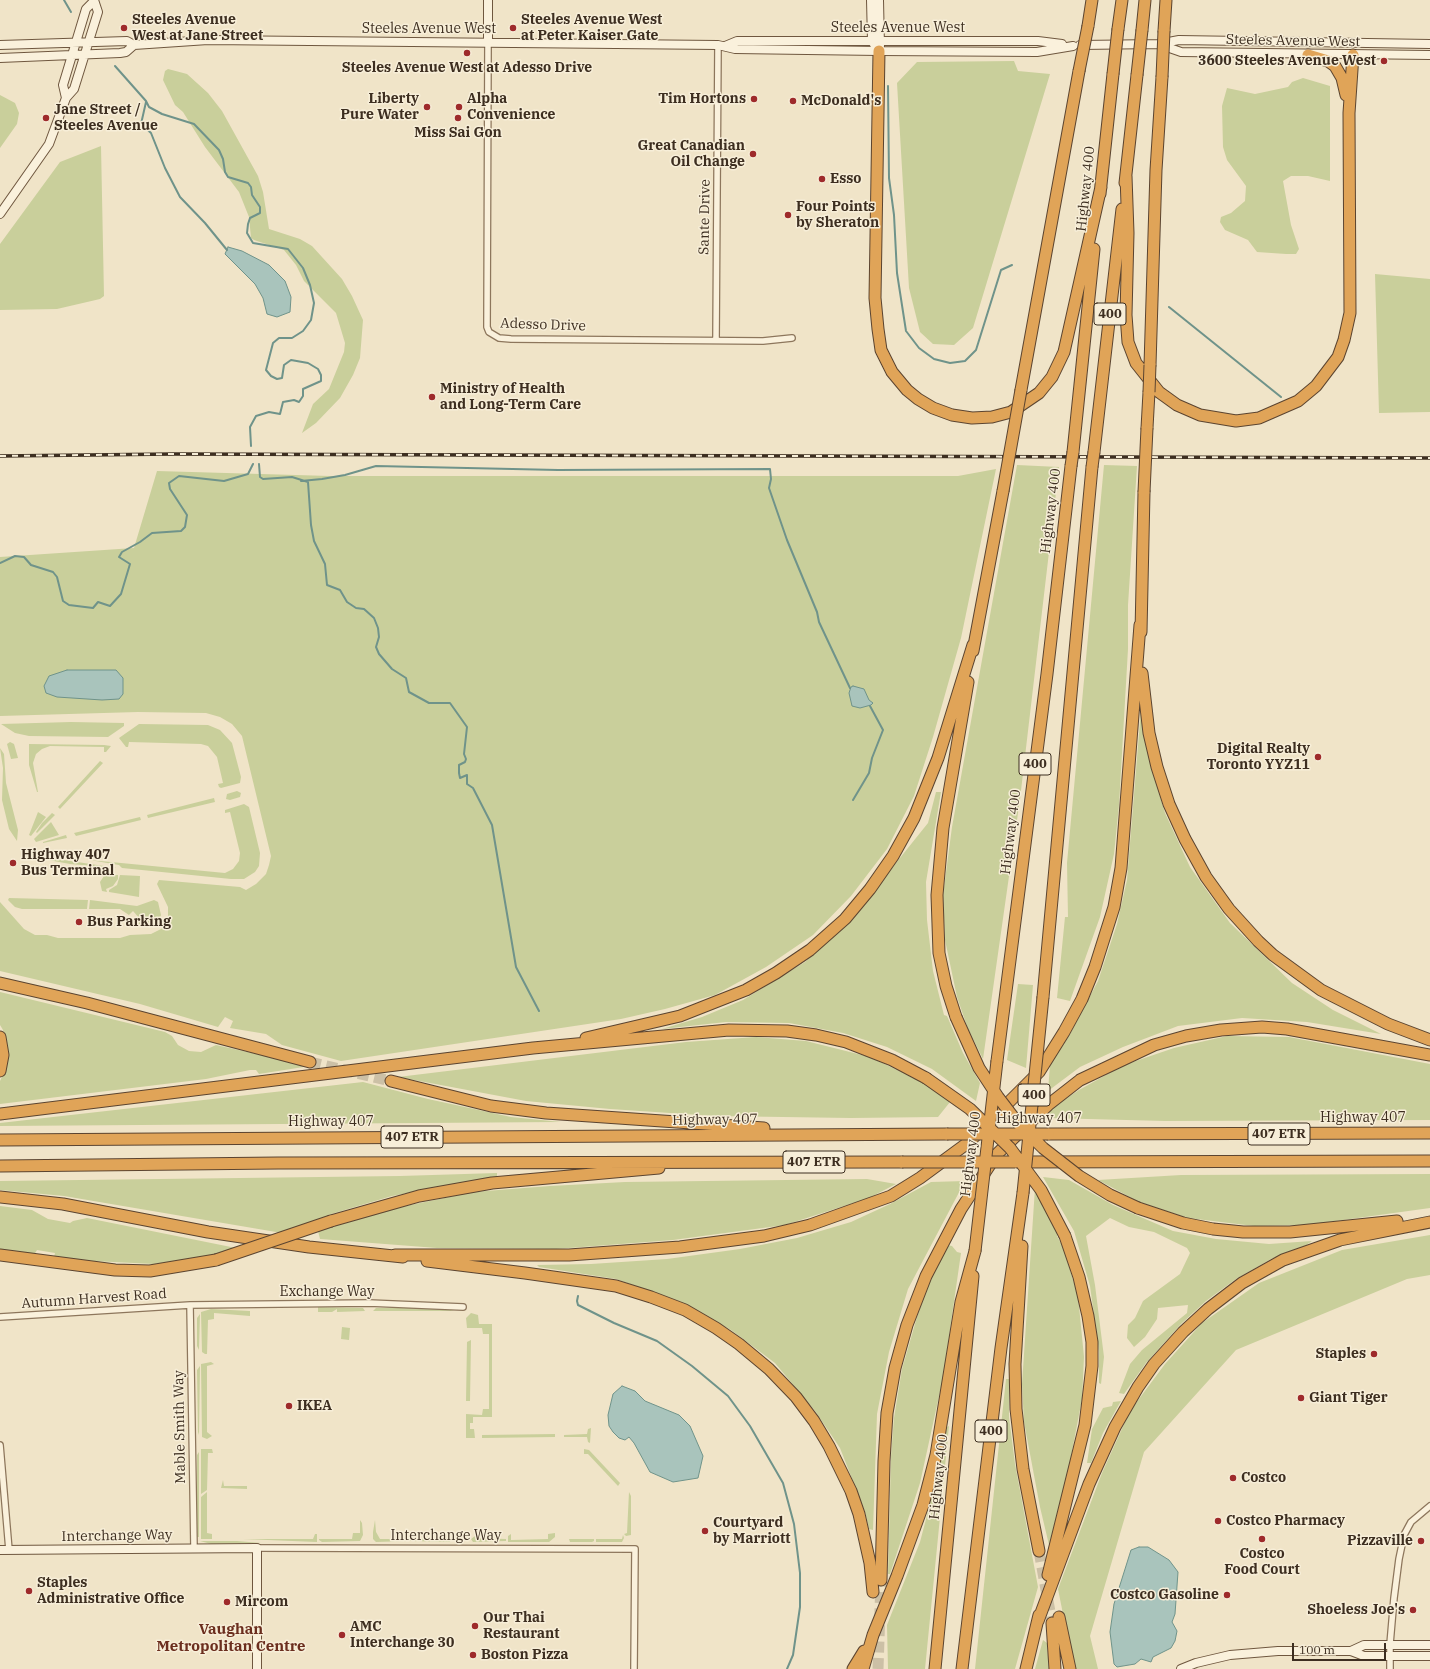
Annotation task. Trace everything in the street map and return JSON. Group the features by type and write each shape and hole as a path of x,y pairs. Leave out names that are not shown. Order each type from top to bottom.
{"highway":[{"path":"1092,0 974,645 943,828 937,895 939,953 956,1017 979,1068 1017,1122 1043,1148 1073,1172 1100,1190 1138,1208 1171,1220 1200,1227 1260,1233 1305,1231 1430,1217"},
{"name":"Highway 400","path":"935,1669 971,1311 975,1251 997,1061 1047,674 1073,452 1122,0"},
{"name":"400","path":"962,1669 1001,1348 1023,1193 1043,997 1092,467 1145,0"},
{"path":"0,1197 63,1204 208,1232 309,1247 395,1255 577,1254 680,1247 764,1236 810,1225 891,1196 920,1178 969,1142 1039,1072 1064,1032 1082,999 1095,967 1114,907 1121,868 1140,625 1156,170 1166,0"},
{"path":"880,46 875,298 878,329 881,350 892,372 907,390 918,399 939,410 972,418 992,417 1011,412 1031,400 1039,393 1052,377 1064,352 1101,187"},
{"path":"1126,176 1128,233 1126,315 1128,342 1136,363 1158,392 1177,405 1200,415 1236,421 1259,418 1298,401 1316,386 1338,357 1344,340 1350,313 1349,113 1354,49"},
{"path":"1308,55 1328,61 1339,72 1344,84 1349,113"},
{"path":"1140,625 1144,700 1157,767 1169,804 1185,840 1206,877 1229,909 1258,941 1305,980 1342,1003 1388,1024 1430,1040"},
{"path":"533,1048 650,1024 680,1016 716,1003 746,990 776,973 810,950 845,919 870,889 893,856 914,818 938,758 974,645"},
{"path":"0,982 88,1003 310,1062"},
{"path":"881,1580 884,1461 887,1413 895,1368 907,1325 926,1276 961,1209 997,1154 1048,1104 1080,1080 1154,1044 1186,1036 1221,1030 1262,1027 1287,1029 1430,1055"},
{"path":"0,1114 533,1048 729,1030 787,1031 816,1035 846,1042 892,1060 926,1078 970,1109 1010,1148 1041,1190 1065,1236 1079,1277 1088,1316 1092,1342 1090,1390 1081,1443 1026,1669"},
{"path":"0,1038 3,1055 0,1071"},
{"path":"391,1081 491,1106 546,1113 730,1125 824,1134"},
{"name":"Highway 407","path":"0,1140 824,1134 1430,1133"},
{"name":"407 ETR","path":"0,1166 286,1163 1430,1161"},
{"path":"0,1256 115,1270 150,1271 216,1260 331,1221 419,1196 492,1183 726,1162"},
{"path":"1023,1193 1022,1259 1015,1364 1016,1409 1023,1469 1039,1552"},
{"path":"1038,1621 1086,1492 1115,1427 1138,1387 1159,1359 1183,1332 1208,1309 1242,1283 1283,1260 1340,1240 1430,1222"},
{"path":"863,1669 874,1635 925,1498 936,1455 960,1309 975,1251"},
{"path":"395,1255 431,1262 616,1286 685,1310 728,1336 769,1369 796,1397 829,1446 851,1491 859,1514 870,1563 873,1592"},
{"path":"1055,1669 1055,1620 1070,1669"},
{"path":"853,1669 874,1635"}],"main road":[{"path":"488,0 488,42"},
{"path":"871,0 872,41 880,46"},
{"path":"880,0 880,46"},
{"path":"0,214 49,144 66,98 74,89 98,12 94,1 86,9 63,85 66,98"},
{"name":"Steeles Avenue West","path":"0,45 127,41 134,45 208,40 389,43 488,42 721,46 735,49 803,50 880,46 1037,52 1073,46 1158,44 1179,40 1354,49 1430,55"},
{"name":"Steeles Avenue West","path":"721,46 737,41 872,41"},
{"path":"803,41 803,50"},
{"name":"Steeles Avenue West","path":"1158,44 1181,52 1308,55 1354,49 1430,44"},
{"name":"Steeles Avenue West","path":"0,58 126,52 134,45"},
{"path":"257,1548 257,1669"},
{"name":"Interchange Way","path":"0,1550 257,1548"},
{"path":"1352,1651 1364,1645 1430,1645"},
{"path":"1181,1669 1196,1663 1230,1655 1278,1651 1352,1651 1364,1656 1430,1656"}],"street":[{"name":"Adesso Drive","path":"488,42 487,327 489,332 499,338 511,339 763,341 792,338"},
{"name":"Sante Drive","path":"716,340 721,46"},
{"name":"Exchange Way","path":"190,1305 370,1303 463,1307"},
{"name":"Autumn Harvest Road","path":"0,1317 190,1305"},
{"name":"Mable Smith Way","path":"190,1305 194,1548"},
{"path":"0,1445 9,1550"},
{"path":"1390,1669 1390,1644 1399,1559 1404,1535 1411,1522 1430,1506"},
{"name":"Interchange Way","path":"257,1548 634,1549 634,1669"}],"green space":[{"path":"1014,61 1018,71 1050,74 973,328 954,345 933,344 920,332 909,288 897,83 917,62"},
{"path":"168,69 187,74 208,93 222,111 258,176 263,192 269,229 300,239 312,246 342,279 363,320 360,358 353,375 340,398 316,423 302,433 313,404 329,389 344,352 345,343 336,313 304,281 296,265 284,250 251,238 249,217 239,192 205,147 183,112 175,105 163,80 165,71"},
{"path":"1303,78 1330,86 1330,181 1308,176 1291,176 1283,181 1291,225 1299,249 1296,254 1257,252 1248,240 1225,230 1220,222 1221,217 1231,213 1245,201 1246,186 1227,160 1223,147 1222,106 1227,88 1255,94 1288,87 1292,82"},
{"path":"0,95 15,103 19,113 17,124 0,148"},
{"path":"101,146 104,296 100,299 57,309 0,310 0,244 60,162"},
{"path":"1375,274 1430,279 1430,412 1379,413"},
{"path":"1017,465 1059,467 1020,799 983,1059 968,1029 957,997 945,940 943,895 952,827"},
{"path":"1104,465 1137,466 1128,605 1128,649 1119,805 1114,854 1100,917 1070,1001 1057,998 1065,917 1068,917 1067,863"},
{"path":"996,469 961,638 933,737 914,796 887,849 851,896 813,935 766,967 715,995 621,1019 341,1061 282,1045 266,1034 230,1028 233,1021 225,1017 218,1027 140,1004 0,971 0,902 24,929 35,935 47,935 58,938 120,938 130,935 151,934 163,928 168,917 168,907 157,884 159,880 240,887 246,890 256,884 266,874 269,865 271,856 242,736 232,724 220,717 206,713 138,712 0,716 0,557 134,548 157,471 330,476 958,476"},
{"path":"1141,709 1149,759 1165,813 1190,867 1230,923 1292,983 1333,1010 1381,1034 1307,1022 1242,1018 1178,1026 1123,1047 1080,1067 1048,1091 1050,1065 1069,1036 1098,981 1117,924 1127,880"},
{"path":"71,722 124,723 124,726 108,737 29,736 15,733 1,724"},
{"path":"139,724 208,725 220,730 232,743 241,777 240,783 221,788 219,787 218,784 223,783 217,757 208,746 201,744 129,742 128,747 126,747 119,738"},
{"path":"10,742 14,744 18,758 11,759 7,744"},
{"path":"29,744 111,746 106,752 104,752 104,747 50,746 42,749 36,754 33,763 37,792 29,765"},
{"path":"0,748 4,754 6,783 18,830 17,841 9,829 2,800 3,768"},
{"path":"100,761 103,763 60,809 58,807"},
{"path":"237,791 241,793 240,797 230,800 226,799 227,794"},
{"path":"936,792 941,792 926,882 927,920 933,971 944,1015 947,1016 963,1053 980,1083 976,1101 932,1069 887,1047 843,1033 789,1023 726,1022 662,1029 702,1017 743,1000 805,962 847,924 928,823"},
{"path":"214,798 215,802 148,818 147,815"},
{"path":"244,804 249,807 260,853 259,866 255,872 244,879 122,868 119,865 90,860 225,873 233,869 239,861 240,853 230,812 225,813 225,810"},
{"path":"38,812 46,817 31,836 29,835"},
{"path":"52,813 55,815 37,833 36,832 42,823"},
{"path":"140,817 141,820 76,836 74,833"},
{"path":"51,822 59,835 36,842 34,839"},
{"path":"66,835 67,838 43,843 43,842"},
{"path":"36,851 44,852 44,857 117,868 70,864 43,859 29,853"},
{"path":"118,875 118,879 113,886 106,889 107,892 102,891 100,882 104,876"},
{"path":"120,875 140,876 139,897 109,892 109,890 117,885"},
{"path":"9,898 88,900 87,909 22,909 15,907 8,900"},
{"path":"90,900 137,906 154,900 158,902 161,915 158,923 150,927 145,927 138,924 141,920 133,911 129,915 120,909 89,909"},
{"path":"1018,984 1033,985 1026,1068 1007,1060"},
{"path":"0,992 165,1032 172,1036 178,1045 189,1051 201,1052 216,1045 310,1066 259,1074 256,1070 250,1070 206,1079 0,1104 0,1081 5,1070 7,1045 0,1025"},
{"path":"1227,1036 1289,1037 1430,1064 1430,1120 1165,1121 1049,1118 1050,1109 1079,1090 1124,1065 1174,1048"},
{"path":"756,1037 806,1041 870,1057 924,1083 950,1102 938,1117 851,1118 715,1116 610,1109 526,1101 398,1077 686,1042"},
{"path":"363,1082 428,1099 511,1117 561,1122 0,1126 0,1123"},
{"path":"497,1173 497,1180 446,1186 392,1196 331,1214 328,1218 282,1233 64,1196 0,1190 0,1181 400,1176"},
{"path":"1430,1174 1430,1208 1307,1225 1254,1226 1188,1218 1139,1202 1098,1180 1181,1175"},
{"path":"1043,1177 1069,1180 1113,1205 1173,1231 1216,1239 1269,1244 1312,1241 1301,1249 1271,1259 1236,1279 1206,1301 1181,1324 1146,1363 1124,1394 1119,1393 1130,1364 1142,1350 1187,1313 1188,1305 1158,1308 1157,1319 1145,1337 1134,1347 1127,1338 1128,1325 1135,1318 1143,1301 1180,1274 1190,1253 1187,1248 1154,1232 1129,1227 1110,1218 1086,1236 1095,1285 1104,1357 1101,1384 1099,1383 1099,1351 1090,1286 1074,1231"},
{"path":"867,1179 896,1184 869,1198 785,1225 673,1240 556,1249 437,1248 320,1239 318,1231 396,1208 473,1192 625,1182"},
{"path":"965,1181 908,1289 889,1352 877,1414 873,1530 869,1529 865,1512 840,1448 815,1411 775,1363 731,1330 681,1302 616,1279 539,1267 537,1265 591,1264 667,1259 740,1249 797,1238 851,1222 890,1204 931,1182"},
{"path":"1035,1188 1059,1233 1057,1236 1063,1247 1078,1296 1084,1357 1082,1399 1069,1467 1049,1545 1040,1507 1024,1422 1022,1384"},
{"path":"0,1206 32,1210 48,1219 70,1223 87,1218 236,1248 212,1256 154,1264 73,1260 54,1257 55,1253 37,1250 34,1255 0,1249"},
{"path":"1430,1235 1430,1275 1407,1279 1236,1350 1144,1452 1090,1636 1098,1669 1074,1669 1058,1589 1102,1473 1130,1411 1165,1364 1202,1323 1259,1283 1342,1250"},
{"path":"947,1245 952,1246 957,1252 961,1253 943,1378 920,1483 890,1574 888,1574 891,1456 894,1418 902,1369 929,1282"},
{"path":"318,1307 363,1308 365,1311 337,1312 337,1309 332,1312 318,1312"},
{"path":"376,1308 444,1308 454,1311 373,1311"},
{"path":"211,1309 250,1311 250,1316 214,1313 214,1319 208,1320 207,1354 205,1354 202,1352 201,1312"},
{"path":"471,1313 478,1315 479,1324 492,1324 492,1417 473,1417 473,1423 470,1423 470,1429 474,1429 475,1438 466,1438 466,1414 482,1415 483,1409 489,1409 489,1334 483,1334 482,1328 467,1328 466,1318"},
{"path":"200,1314 199,1350 197,1346 197,1318"},
{"path":"342,1327 350,1328 349,1340 341,1339"},
{"path":"471,1340 470,1401 466,1401 467,1342"},
{"path":"211,1362 214,1364 207,1366 207,1432 212,1436 207,1439 202,1437 201,1364"},
{"path":"200,1366 199,1435 197,1370"},
{"path":"1006,1379 1009,1379 1009,1417 1015,1464 1038,1587 1015,1669 975,1669"},
{"path":"1121,1401 1103,1433 1091,1463 1087,1463 1092,1429 1103,1408 1112,1406 1113,1402"},
{"path":"949,1426 925,1669 888,1669 887,1625 920,1542 947,1427"},
{"path":"591,1428 590,1443 588,1442 587,1437 564,1437 564,1435 587,1434 588,1429"},
{"path":"555,1434 555,1437 482,1438 482,1435"},
{"path":"201,1449 212,1449 213,1453 208,1453 207,1490 201,1494"},
{"path":"584,1449 589,1450 620,1483 618,1486 588,1454 584,1454"},
{"path":"199,1452 199,1537 197,1537 197,1455"},
{"path":"223,1480 224,1486 247,1486 247,1489 221,1488"},
{"path":"207,1492 207,1533 212,1534 212,1539 201,1539 201,1497"},
{"path":"629,1492 631,1496 631,1535 626,1536 624,1534 627,1533"},
{"path":"360,1520 362,1523 363,1535 360,1541 322,1542 319,1540 352,1539 353,1533 360,1533"},
{"path":"375,1520 376,1532 380,1539 408,1539 408,1541 376,1542 373,1539"},
{"path":"555,1533 555,1537 549,1542 508,1542 508,1536 511,1534 511,1540 548,1539 548,1534"},
{"path":"315,1534 317,1534 317,1542 243,1539 313,1539"},
{"path":"623,1535 624,1538 622,1542 596,1542 596,1539 622,1539"},
{"path":"475,1536 476,1538 506,1539 506,1541 473,1542 471,1539"},
{"path":"451,1538 450,1542 410,1541 410,1539"},
{"path":"569,1539 594,1539 594,1541 570,1542"},
{"path":"200,1541 237,1541 261,1543 211,1544"},
{"path":"1043,1640 1047,1643 1049,1669 1035,1669"}],"water":[{"path":"228,247 242,251 269,265 285,281 291,297 290,312 277,317 267,314 263,298 255,284 225,254"},
{"path":"67,670 116,670 123,678 123,694 119,699 102,700 57,697 46,693 44,686 49,676"},
{"path":"853,686 864,689 869,700 873,703 860,708 852,706 849,693 851,687"},
{"path":"622,1386 635,1391 645,1401 679,1415 690,1426 703,1456 698,1478 673,1482 650,1472 634,1443 629,1437 625,1440 619,1438 613,1432 609,1426 608,1415 613,1394"},
{"path":"1139,1547 1148,1547 1169,1560 1178,1572 1175,1614 1172,1622 1177,1631 1175,1641 1171,1648 1153,1657 1151,1662 1141,1659 1135,1664 1117,1667 1114,1664 1110,1632 1114,1604 1131,1550"}],"waterway":[{"path":"64,0 71,12"},
{"path":"115,66 146,101 149,107 162,114 194,124 219,150 223,159 225,172 228,177 248,183 251,187 252,195 260,207 260,213 250,218 248,224 247,233 253,243 288,249 303,268 310,285 314,303 311,320 303,331 292,338 279,338 273,343 266,370 271,376 277,379 282,378 284,365 291,360 308,363 318,369 321,375 321,381 303,389 303,396 299,402 294,400 283,402 280,414 269,412 256,416 250,427 251,446"},
{"path":"888,86 889,178 894,215 897,273 906,331 919,348 934,359 950,363 965,361 976,350 1001,270 1012,265"},
{"path":"146,102 141,124 151,133 165,168 180,197 205,223 227,250"},
{"path":"1169,307 1281,397"},
{"path":"0,563 15,556 24,557 31,565 53,572 57,577 63,601 69,605 93,608 98,602 110,606 121,594 130,564 119,557 122,552 152,533 181,531 185,527 187,515 170,489 169,483 179,476 224,481 248,474 253,464"},
{"path":"259,464 260,477 263,479 292,477 308,482 311,525 314,541 325,564 327,585 340,590 347,602 356,608 364,609 374,618 378,628 379,637 376,647 379,654 392,669 406,678 409,692 429,703 450,703 467,727 464,754 466,759 465,762 459,765 460,778 467,775 467,784 473,788 492,825 516,967 539,1011"},
{"path":"301,481 345,475 376,466 558,470 770,469 771,479 769,488 787,540 817,612 819,622 850,688"},
{"path":"853,800 869,773 872,758 883,730 870,706"},
{"path":"578,1296 578,1305 614,1323 657,1341 692,1366 728,1396 750,1426 783,1483 794,1524 800,1573 800,1607 793,1655 787,1669"}],"tunnel":[{"path":"310,1062 391,1081"},
{"path":"1039,1551 1052,1623"},
{"path":"878,1669 881,1580"}],"railway":[{"path":"0,456 174,454 1430,458"}],"place":[{"name":"Steeles Avenue West at Jane Street","path":"124,28"},
{"name":"Steeles Avenue West at Peter Kaiser Gate","path":"513,28"},
{"name":"Steeles Avenue West at Adesso Drive","path":"467,53"},
{"name":"3600 Steeles Avenue West","path":"1384,61"},
{"name":"Tim Hortons","path":"754,99"},
{"name":"McDonald's","path":"793,101"},
{"name":"Liberty Pure Water","path":"427,107"},
{"name":"Alpha Convenience","path":"459,107"},
{"name":"Jane Street / Steeles Avenue","path":"46,118"},
{"name":"Miss Sai Gon","path":"458,118"},
{"name":"Great Canadian Oil Change","path":"753,154"},
{"name":"Esso","path":"822,179"},
{"name":"Four Points by Sheraton","path":"788,215"},
{"name":"Ministry of Health and Long-Term Care","path":"432,397"},
{"name":"Digital Realty Toronto YYZ11","path":"1318,757"},
{"name":"Highway 407 Bus Terminal","path":"13,863"},
{"name":"Bus Parking","path":"79,922"},
{"name":"Staples","path":"1374,1354"},
{"name":"Giant Tiger","path":"1301,1398"},
{"name":"IKEA","path":"289,1406"},
{"name":"Costco","path":"1233,1478"},
{"name":"Costco Pharmacy","path":"1218,1521"},
{"name":"Courtyard by Marriott","path":"705,1531"},
{"name":"Costco Food Court","path":"1262,1539"},
{"name":"Pizzaville","path":"1421,1541"},
{"name":"Staples Administrative Office","path":"29,1591"},
{"name":"Costco Gasoline","path":"1227,1595"},
{"name":"Mircom","path":"227,1602"},
{"name":"Shoeless Joe's","path":"1413,1610"},
{"name":"Our Thai Restaurant","path":"475,1626"},
{"name":"AMC Interchange 30","path":"342,1635"},
{"name":"Boston Pizza","path":"473,1655"}],"district":[{"name":"Vaughan Metropolitan Centre","path":"231,1638"}]}
